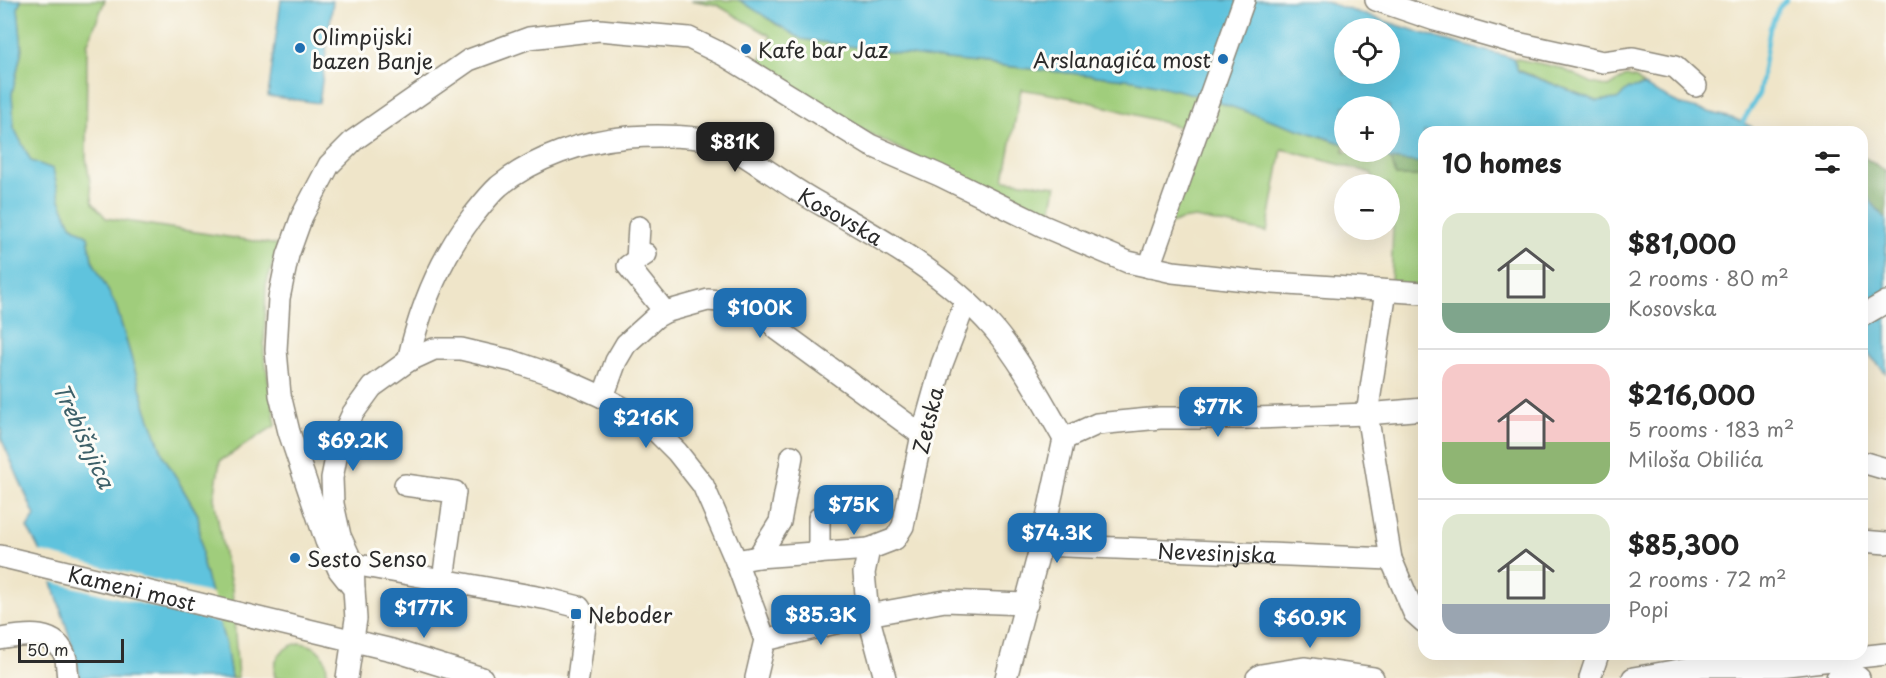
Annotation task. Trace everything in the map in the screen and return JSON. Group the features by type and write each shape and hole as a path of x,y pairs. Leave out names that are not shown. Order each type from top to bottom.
{"street":[{"path":"1149,267 1244,0"},
{"path":"1376,0 1512,42 1603,62 1633,58 1675,67 1696,86"},
{"path":"578,678 586,618 579,607 548,599 443,580 346,567 326,541 289,432 280,394 276,350 279,298 288,255 302,216 329,165 374,124 468,60 529,38 599,30 689,38 724,56 870,145 1065,236 1128,262 1173,272 1273,283 1418,293"},
{"name":"Kosovska","path":"408,361 417,323 434,279 460,233 499,187 528,166 549,156 581,146 615,138 648,135 693,138 723,143 932,272 993,328 1020,365 1064,439"},
{"path":"639,227 641,257 628,266 665,312"},
{"path":"1386,291 1366,414 1391,559 1414,613 1418,617"},
{"path":"603,397 616,361 627,344 657,317 665,312 708,300 742,303 760,310 777,329 922,435"},
{"name":"Zetska","path":"736,561 758,557 869,549 895,539 903,526 922,435 942,364 966,301"},
{"path":"1868,312 1886,302"},
{"path":"347,678 356,619 354,589 346,567 333,504 332,478 339,443 353,413 372,387 408,361 434,349 461,349 512,361 556,376 603,397 632,413 677,453 703,485 736,561 765,640 756,678"},
{"path":"1006,678 1027,604 1064,439 1096,424 1160,418 1256,418 1418,410"},
{"path":"758,557 780,522 792,456"},
{"path":"1868,464 1886,469"},
{"path":"405,485 455,492 443,580"},
{"path":"819,518 819,553"},
{"path":"1868,542 1886,543"},
{"name":"Nevesinjska","path":"1041,545 1391,559"},
{"path":"869,549 864,573 868,615 885,678"},
{"name":"Kameni most","path":"0,556 392,650 482,678"},
{"path":"765,640 868,615 945,602 1027,604"},
{"path":"0,639 23,635 45,636 54,641 66,658 68,678"},
{"path":"1868,656 1886,654"},
{"path":"1590,678 1596,660"},
{"path":"1633,678 1702,666 1778,666 1832,660"},
{"path":"1257,678 1261,675 1304,668 1373,678"},
{"path":"1837,678 1851,673 1859,678"}],"green space":[{"path":"21,0 105,0 87,45 86,157 93,203 106,218 279,245 266,285 264,353 276,425 220,461 214,498 232,588 238,678 231,678 226,646 203,565 198,515 163,455 147,411 116,306 92,260 88,236 71,225 60,200 53,169 31,161 14,128 12,94 22,49 18,8"},
{"path":"691,0 739,0 777,25 939,59 1135,80 1193,94 1334,141 1334,162 1392,162 1396,174 1372,174 1282,149 1267,232 1195,218 1168,225 1198,132 1078,99 1021,89 1004,180 1056,186 1049,224 753,75 771,36 717,5"},
{"path":"1513,58 1561,68 1592,83 1609,87 1626,76 1637,79 1644,86 1629,89 1617,99 1597,101 1518,70"},
{"path":"1400,160 1418,162 1418,176 1395,174 1392,162 1400,162"},
{"path":"1868,160 1886,171 1886,220 1868,198"},
{"path":"1400,176 1418,176 1418,287 1391,285 1393,240 1400,240"},
{"path":"300,643 313,647 322,654 327,671 326,678 275,678 275,665 279,655 288,647"}],"water":[{"name":"Trebišnjica","path":"0,0 21,0 18,8 22,49 12,94 14,128 31,161 53,169 60,200 71,225 88,236 92,260 116,306 147,411 163,455 198,515 203,565 226,646 231,678 80,678 73,648 48,572 27,528 35,516 1,438 2,429 0,428"},
{"name":"Olimpijski bazen Banje","path":"281,0 333,1 319,103 268,96"},
{"path":"739,0 1319,0 1375,18 1334,18 1334,84 1400,84 1400,26 1513,58 1518,71 1597,101 1617,99 1629,89 1644,86 1682,105 1735,119 1750,126 1418,126 1418,162 1400,160 1400,96 1334,96 1334,141 1193,94 1135,80 939,59 801,39"},
{"path":"1868,198 1886,220 1886,373 1868,354"}],"pier":[{"path":"35,550 213,594 221,623 48,581"}],"waterway":[{"path":"1742,123 1759,94 1770,28 1779,8 1786,0"}],"place":[{"name":"Olimpijski bazen Banje","path":"300,48"},
{"name":"Kafe bar Jaz","path":"746,49"},
{"name":"Arslanagića most","path":"1223,59"},
{"name":"Sesto Senso","path":"295,558"},
{"name":"Neboder","path":"576,614"}]}
